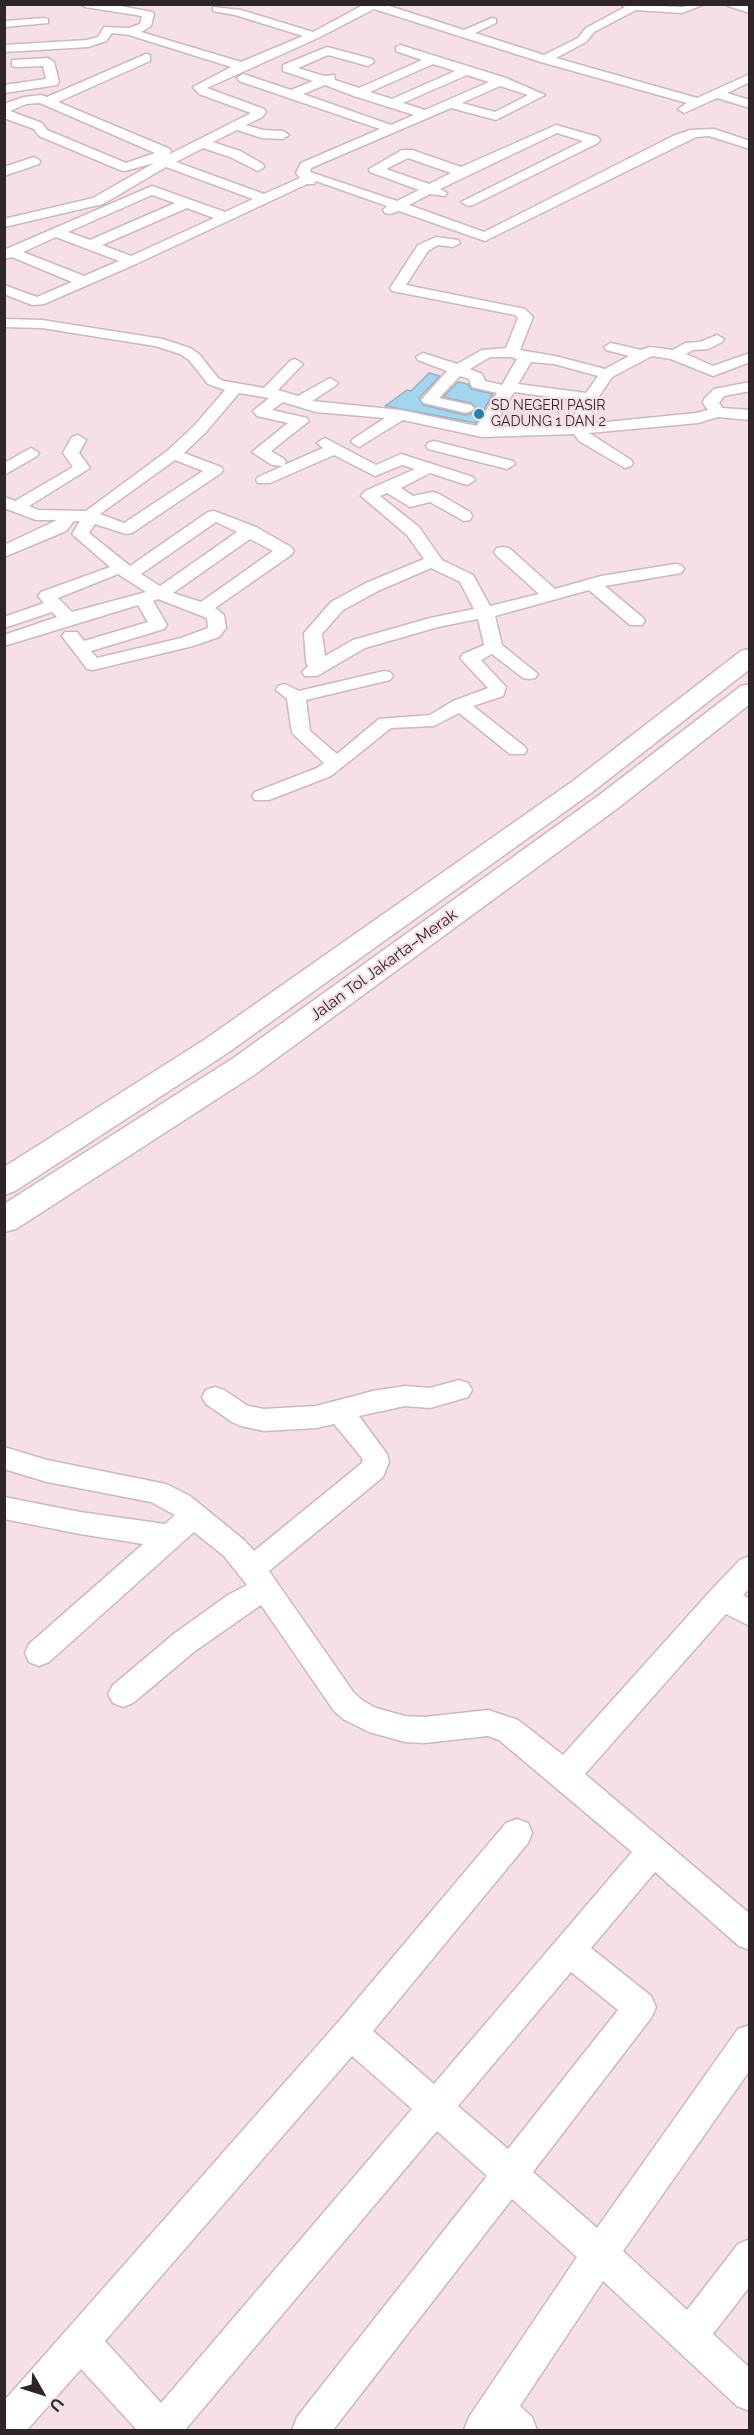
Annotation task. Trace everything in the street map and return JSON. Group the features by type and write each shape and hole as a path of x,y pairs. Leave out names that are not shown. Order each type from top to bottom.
{"highway":[{"name":"Jalan Tol Jakarta–Merak","path":"4,1183 215,1047 582,787 750,656"},
{"name":"Jalan Tol Jakarta–Merak","path":"4,1220 243,1067 608,802 750,691"}],"street":[{"path":"85,4 148,14 161,9"},
{"path":"545,58 582,40 590,30 629,6 644,9 682,10 700,4"},
{"path":"732,4 750,10"},
{"path":"4,223 98,201 159,161 237,126 260,112 203,91 199,87 242,72 374,5 525,53 697,102"},
{"path":"217,9 237,12 314,36"},
{"path":"4,14 32,12"},
{"path":"130,32 145,26 148,14"},
{"path":"464,34 492,21"},
{"path":"4,24 46,27 4,36"},
{"path":"91,29 130,32 242,72 291,95 392,129"},
{"path":"4,49 88,43 102,39 106,36 108,29"},
{"path":"291,95 432,35"},
{"path":"287,68 327,51 432,60 502,81 539,96 493,117 452,104"},
{"path":"512,61 525,53"},
{"path":"49,101 146,58"},
{"path":"358,93 432,60"},
{"path":"4,64 48,62 52,83 4,89"},
{"path":"272,63 427,115"},
{"path":"392,104 468,70"},
{"path":"4,76 50,72"},
{"path":"677,112 750,77"},
{"path":"480,240 309,177 303,170 306,166 392,129 499,86 502,81"},
{"path":"715,93 750,104"},
{"path":"4,111 31,99 49,101 165,151 159,161"},
{"path":"4,111 38,126 43,133 125,167 159,161 265,199"},
{"path":"43,133 84,117"},
{"path":"237,126 262,134 283,135"},
{"path":"391,207 556,129 594,140 459,199"},
{"path":"115,130 69,148 70,153 107,175 129,181"},
{"path":"482,432 508,389 519,355 526,317 520,312 398,289 423,248 436,240 458,247 456,239 480,240 677,139 694,133 710,132 750,145"},
{"path":"202,143 235,154 258,167"},
{"path":"422,146 375,169 483,208"},
{"path":"407,153 462,172"},
{"path":"4,172 34,161"},
{"path":"4,289 35,301 131,261 309,177"},
{"path":"8,254 149,190 225,217"},
{"path":"91,245 186,203"},
{"path":"56,232 131,261"},
{"path":"8,254 83,281"},
{"path":"4,323 42,324 137,338 185,351 194,357 216,383 275,394 324,408 400,415 482,432 519,433 677,421 717,411 750,415"},
{"path":"675,356 690,346 703,346 717,339"},
{"path":"611,347 642,355"},
{"path":"577,428 590,398 608,374 642,355 652,351 675,356 708,374 750,357"},
{"path":"424,375 428,369 487,353 555,360 608,374"},
{"path":"423,357 449,364 477,377 477,384 590,398"},
{"path":"278,462 260,452 301,421 261,411 275,394 279,379 296,364"},
{"path":"449,364 445,381 429,400 466,408"},
{"path":"300,402 330,383"},
{"path":"717,411 711,403 713,395 724,390 750,386"},
{"path":"9,546 60,527 106,502 155,468 200,429 235,388"},
{"path":"359,441 400,415"},
{"path":"453,427 434,446 410,478 369,496 413,531 432,562 467,579 485,613 494,647 529,675"},
{"path":"577,428 585,438 625,463"},
{"path":"10,505 82,468 71,453 78,440"},
{"path":"264,480 329,446 375,471 399,459 467,480"},
{"path":"434,446 507,464"},
{"path":"9,464 31,453"},
{"path":"99,551 126,528 215,470 173,454"},
{"path":"388,486 411,502 433,497 464,516"},
{"path":"106,502 144,517"},
{"path":"10,505 41,516 78,517 126,528"},
{"path":"129,574 214,516 250,531 285,551 203,609"},
{"path":"50,600 74,634 91,665 187,642 213,633 217,628 214,615 203,609 151,596 129,574 80,534 78,517"},
{"path":"74,634 151,596 250,531"},
{"path":"503,552 552,596"},
{"path":"432,562 372,587 337,606 313,633 316,655 315,670 350,648 436,622 485,613 593,584 675,569"},
{"path":"4,623 111,572"},
{"path":"593,584 636,621"},
{"path":"5,641 158,625 151,596"},
{"path":"262,796 324,772 361,746 386,723 430,721 498,689 469,658 494,647"},
{"path":"336,763 301,733 290,693 384,676"},
{"path":"460,705 517,750"},
{"path":"215,1397 241,1415 264,1420 316,1418 373,1401 405,1396 430,1398 459,1390"},
{"path":"123,1694 194,1636 238,1604 259,1579 374,1469 376,1462 374,1454 340,1412"},
{"path":"4,1458 47,1471 156,1492 180,1504 234,1548 259,1579 344,1702 353,1710 369,1719 405,1729 424,1730 475,1723 502,1726 565,1775 750,1935"},
{"path":"4,1508 80,1523 170,1536"},
{"path":"39,1653 194,1515"},
{"path":"565,1775 750,1568"},
{"path":"723,1597 750,1614"},
{"path":"4,2429 351,2033 517,1833"},
{"path":"81,2343 161,2430 652,1852"},
{"path":"309,2430 640,2007 569,1950"},
{"path":"351,2033 600,2254 750,2393"},
{"path":"499,2424 600,2254 750,2041"},
{"path":"689,2337 750,2256"}],"building":[{"path":"429,373 440,376 419,398 423,405 465,415 473,413 476,408 471,403 443,397 458,382 468,384 471,389 493,394 476,423 385,406 407,390 411,391"}],"place":[{"name":"SD NEGERI PASIR GADUNG 1 DAN 2","path":"479,414"}]}
